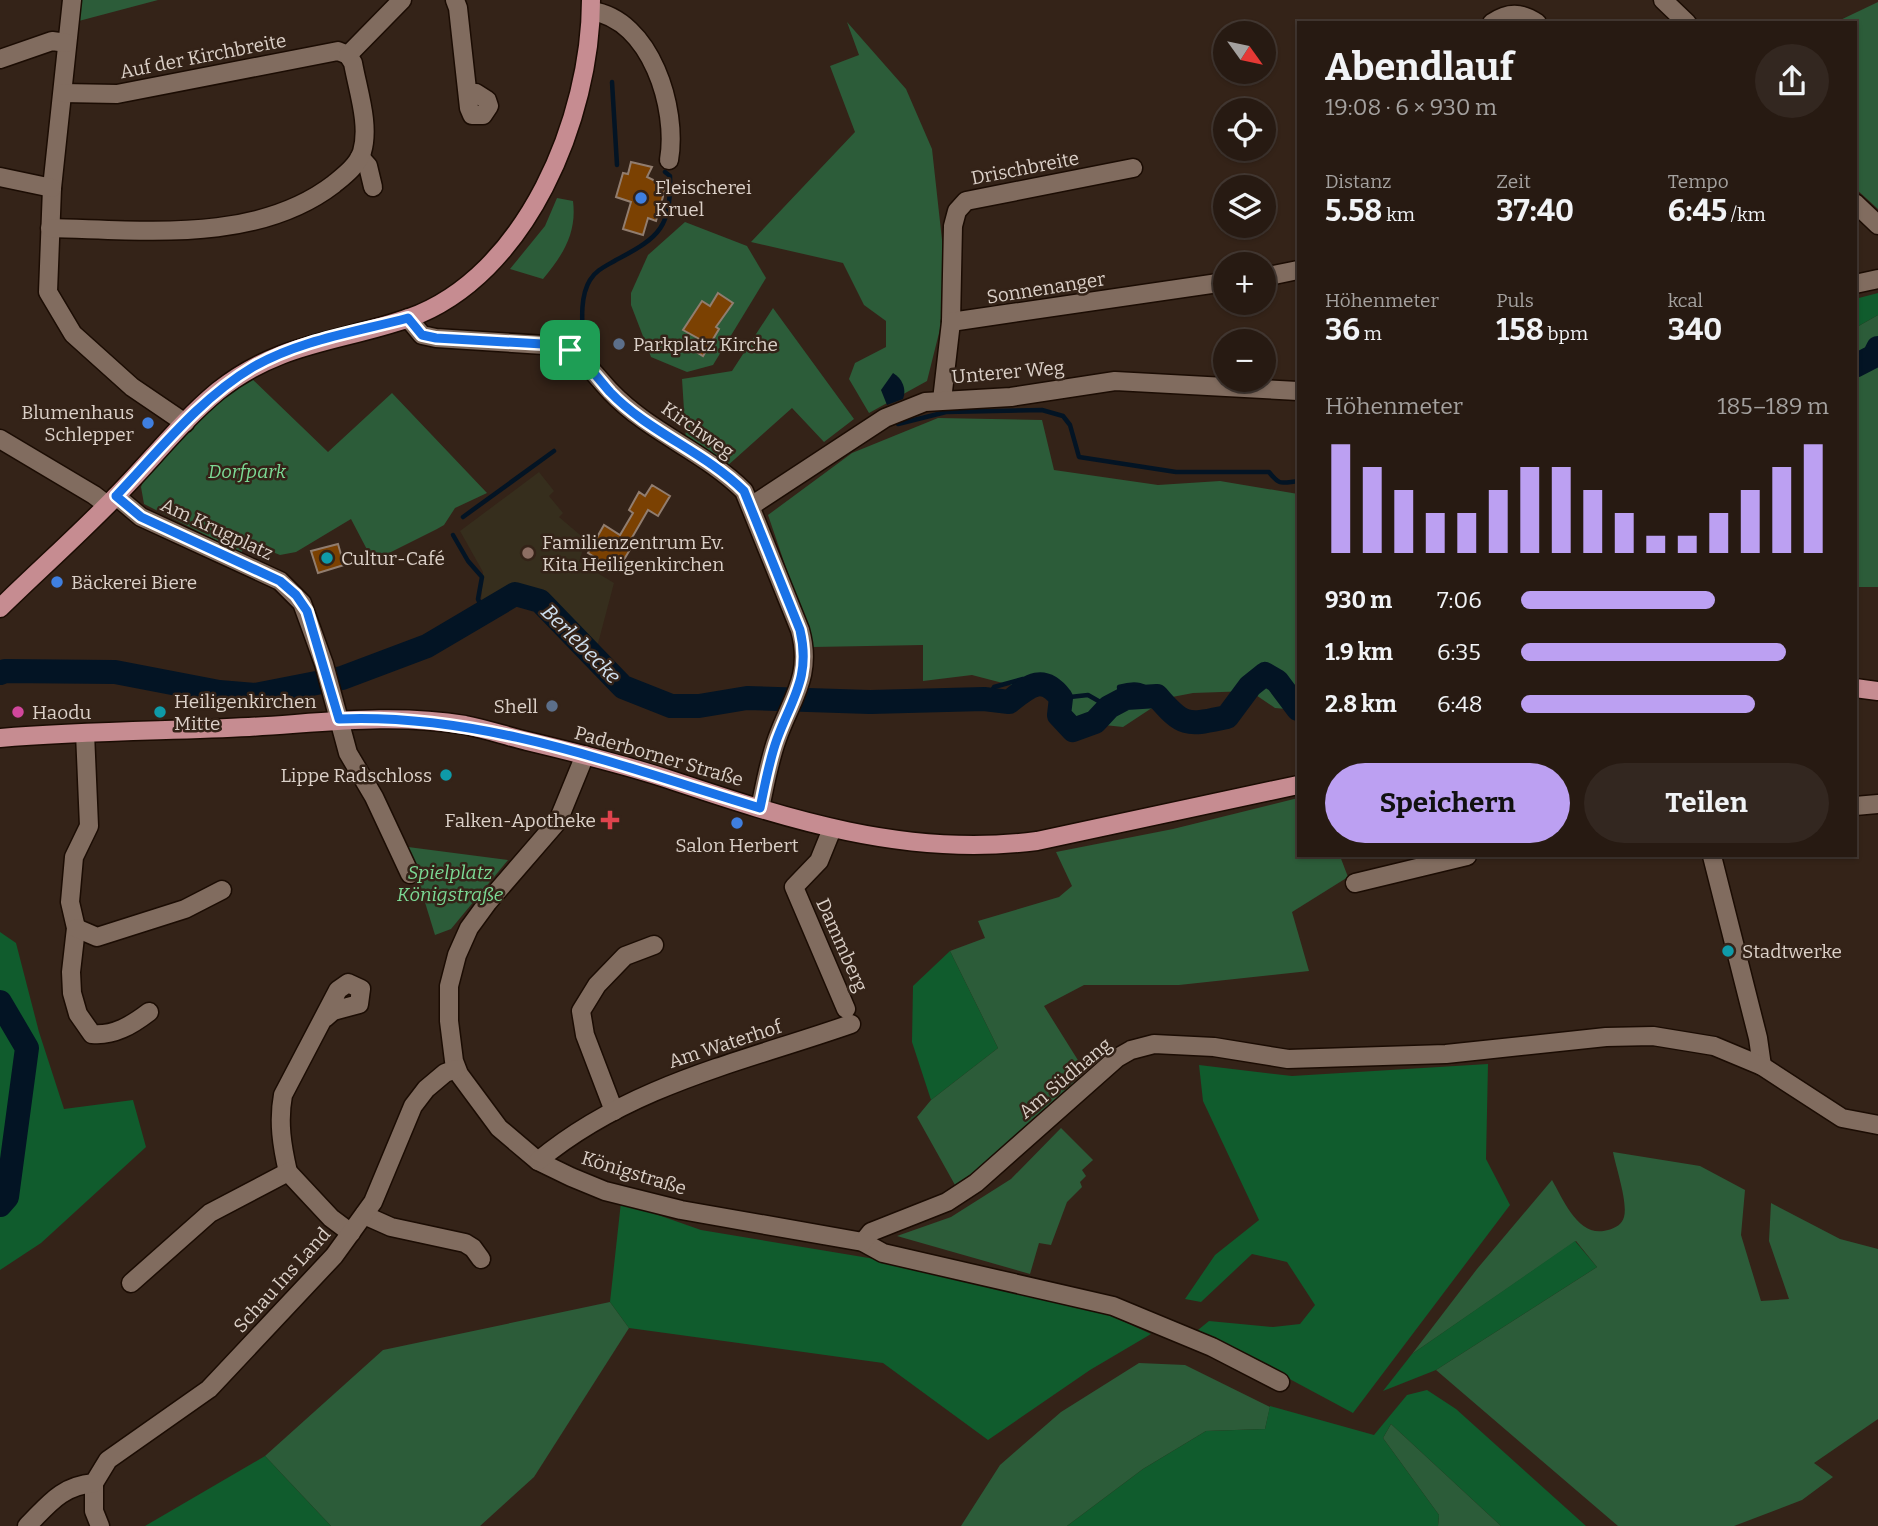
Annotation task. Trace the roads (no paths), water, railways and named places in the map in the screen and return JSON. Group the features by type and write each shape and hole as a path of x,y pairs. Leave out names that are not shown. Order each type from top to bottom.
{"main road":[{"path":"0,608 111,501 218,391 276,356 308,344 408,318 435,307 473,281 504,251 538,201 550,177 576,100 591,5"},
{"path":"1857,688 1878,691"},
{"name":"Paderborner Straße","path":"0,738 276,725 339,719 400,719 465,725 585,755 832,829 898,842 945,846 1000,846 1152,818 1297,785"}],"street":[{"path":"72,0 52,188 47,285 66,325 132,387 185,423"},
{"path":"50,228 153,230 251,222 283,213 307,202 342,177 360,157 366,136 353,63 348,55 402,0"},
{"path":"454,0 458,8 468,95"},
{"path":"1663,0 1685,21"},
{"path":"591,5 630,30 657,69 668,106 672,140 668,160"},
{"path":"1495,21 1503,15 1513,14 1524,15 1533,21"},
{"path":"0,59 52,41 67,43"},
{"name":"Auf der Kirchbreite","path":"63,93 117,94 338,51 348,55"},
{"path":"360,157 368,166 373,187"},
{"name":"Drischbreite","path":"951,322 953,226 957,211 966,201 1133,168"},
{"path":"0,177 52,188"},
{"path":"1857,205 1878,225"},
{"path":"1276,275 1297,270"},
{"path":"1857,284 1878,279"},
{"name":"Sonnenanger","path":"951,322 1213,284"},
{"name":"Kirchweg","path":"408,318 422,335 436,338 560,345 577,355 613,395 730,478 744,491 800,630 804,649 800,688 776,743 760,808"},
{"path":"942,400 951,322"},
{"name":"Unterer Weg","path":"751,506 885,418 925,402 1011,397 1115,381 1297,391"},
{"name":"Am Krugplatz","path":"0,439 94,495 280,581 296,595 307,611 339,719"},
{"path":"339,719 348,753 374,797 410,874"},
{"path":"85,733 89,826 74,857 70,886 70,902 76,928 71,972 72,993 78,1014 92,1034 102,1035 129,1027 149,1012"},
{"name":"Königstraße","path":"585,755 558,821 488,902 469,928 457,955 449,986 449,1028 456,1069 499,1128 538,1161 606,1191 681,1210 863,1242"},
{"path":"1857,806 1878,804"},
{"name":"Dammberg","path":"832,829 819,861 794,887 849,1016"},
{"path":"1355,883 1463,857"},
{"path":"1712,857 1758,1038 1762,1066"},
{"path":"76,928 97,937 185,909 222,890"},
{"path":"614,1111 585,1035 581,1011 597,985 625,957 654,945"},
{"path":"325,1018 333,1012 359,1004 361,989 352,983 338,990 325,1018 314,1032 284,1095 281,1124 288,1172 331,1218 351,1233"},
{"name":"Am Waterhof","path":"538,1161 560,1142 667,1084 849,1016"},
{"name":"Am Südhang","path":"863,1242 871,1232 947,1202 976,1184 1118,1058 1131,1050 1154,1044 1214,1047 1287,1059 1446,1054 1606,1037 1653,1037 1714,1046 1762,1066 1842,1118 1878,1125"},
{"name":"Schau Ins Land","path":"94,1483 108,1460 209,1389 289,1307 351,1233 373,1202 413,1107 426,1089 446,1073 456,1069"},
{"path":"131,1283 210,1213 288,1172"},
{"path":"364,1214 391,1227 465,1243 473,1248 481,1259"},
{"path":"863,1242 883,1253 1113,1306 1212,1347 1280,1382"},
{"path":"27,1526 59,1494 76,1484 94,1483 94,1511 100,1526"}],"water":[{"path":"893,373 903,384 904,395 903,399 887,405 881,390"}],"waterway":[{"path":"612,82 617,165"},
{"path":"583,339 583,301 590,280 602,268 644,244 660,228 665,218 670,193 670,176 665,172"},
{"name":"Berlebecke","path":"1857,365 1874,356 1878,348"},
{"path":"898,424 946,412 1042,410 1063,416 1070,425 1079,457 1176,472 1269,472 1281,482 1297,481"},
{"path":"463,517 554,451"},
{"path":"453,535 468,561 482,577 478,599 484,613"},
{"name":"Berlebecke","path":"0,673 115,672 219,692 255,695 342,678 427,646 515,594 540,601 623,687 671,706 699,706 747,698 870,702 984,699 1009,702 1029,688 1041,684 1054,690 1061,698 1059,715 1073,730 1095,722 1109,707 1126,698 1157,696 1174,714 1188,722 1227,717 1250,686 1265,674 1277,681 1297,708"},
{"path":"987,700 994,687 1023,679 1032,684"},
{"path":"1121,701 1119,687 1130,685 1140,685 1157,696"},
{"path":"1061,698 1088,695 1109,707"},
{"path":"0,1002 27,1048 7,1197 0,1205"}],"place":[{"name":"Fleischerei Kruel","path":"641,198"},
{"name":"Parkplatz Kirche","path":"619,344"},
{"name":"Blumenhaus Schlepper","path":"148,423"},
{"name":"Familienzentrum Ev. Kita Heiligenkirchen","path":"528,553"},
{"name":"Cultur-Café","path":"327,558"},
{"name":"Bäckerei Biere","path":"57,582"},
{"name":"Shell","path":"552,706"},
{"name":"Haodu","path":"18,712"},
{"name":"Heiligenkirchen Mitte","path":"160,712"},
{"name":"Lippe Radschloss","path":"446,775"},
{"name":"Falken-Apotheke","path":"610,820"},
{"name":"Salon Herbert","path":"737,823"},
{"name":"Stadtwerke","path":"1728,951"}],"park label":[{"name":"Dorfpark","path":"247,471"},
{"name":"Spielplatz Königstraße","path":"450,883"}]}
